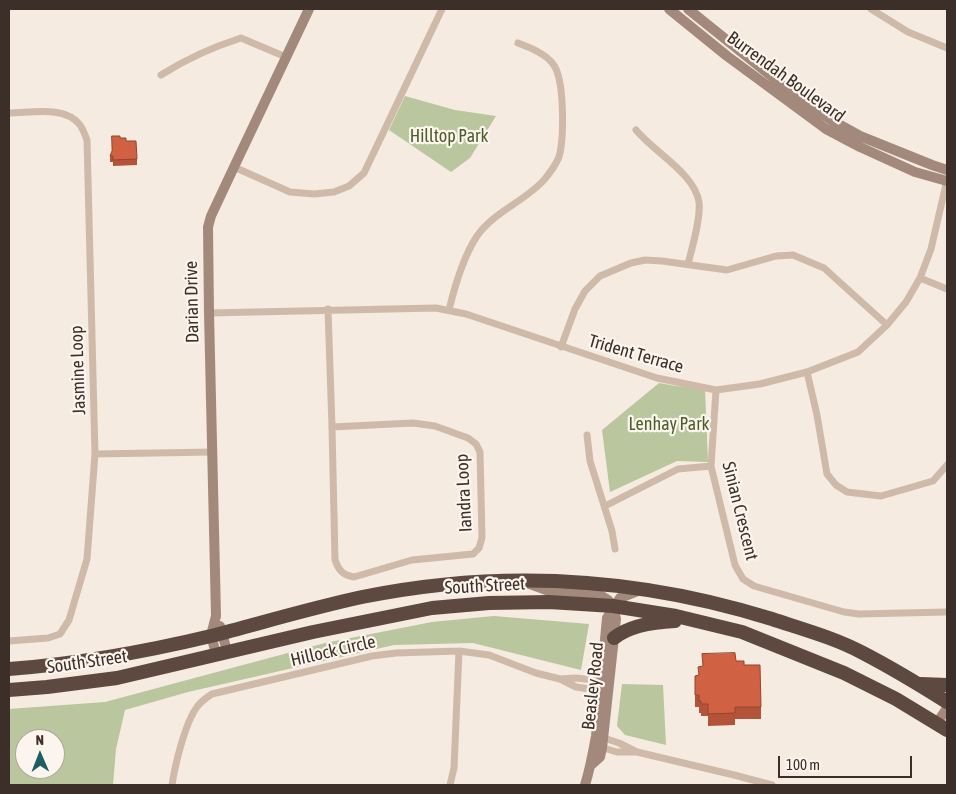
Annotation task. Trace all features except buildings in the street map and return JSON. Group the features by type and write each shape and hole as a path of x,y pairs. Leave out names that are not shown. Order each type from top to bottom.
{"highway":[{"name":"South Street","path":"9,669 87,661 128,654 360,598 393,592 463,582 522,580 586,582 674,594 742,610 805,630 861,652 947,702"},
{"name":"South Street","path":"9,690 117,678 384,616 432,608 489,603 549,602 613,606 690,619 742,632 844,673 896,699 944,728"},
{"path":"614,638 626,630 644,625 690,619"},
{"path":"918,684 947,685"}],"main road":[{"name":"Darian Drive","path":"221,653 216,616 208,227 211,216 309,9"},
{"name":"Burrendah Boulevard","path":"669,9 727,56 826,130 916,172 947,181"},
{"name":"Burrendah Boulevard","path":"688,9 795,95 831,120 860,136 947,170"},
{"path":"522,580 549,591 600,595 613,606 620,598 643,589"},
{"name":"Beasley Road","path":"605,686 616,619 613,606"},
{"name":"Beasley Road","path":"585,785 591,765 600,757 599,742 605,686 607,618 613,606"},
{"path":"944,728 947,708"}],"street":[{"path":"234,167 290,192 314,194 334,192 349,186 364,172 442,9"},
{"path":"870,9 908,32 947,48"},
{"path":"161,74 220,45 242,38 286,57"},
{"path":"449,310 467,252 478,235 489,223 544,180 558,159 563,135 560,79 554,64 542,54 518,43"},
{"name":"Jasmine Loop","path":"9,113 63,113 74,118 81,126 87,140 95,454 87,558 69,620 60,634 48,638 9,641"},
{"path":"636,130 647,143 688,177 696,190 699,204 696,231 688,264"},
{"name":"Trident Terrace","path":"209,313 423,307 449,310 666,381 716,390 760,384 807,372 858,352 887,325 906,302 920,278 931,249 947,181"},
{"path":"561,347 574,309 585,291 600,276 631,263 645,260 662,260 727,270 776,256 792,255 824,268 887,325"},
{"path":"920,278 947,289"},
{"name":"Iandra Loop","path":"328,310 335,560 339,570 346,576 354,577 412,560 473,554 479,548 482,538 480,452 476,444 468,438 435,426 413,423 332,427"},
{"path":"807,372 818,415 827,474 836,485 847,492 882,496 933,481 947,465"},
{"name":"Sinian Crescent","path":"716,390 711,466 736,565 743,579 814,605 844,612 859,614 947,612"},
{"path":"587,435 590,461 605,506 615,549"},
{"path":"95,454 213,452"},
{"path":"605,506 678,469 711,466"},
{"path":"450,785 454,768 458,652"},
{"name":"Hillock Circle","path":"172,785 174,766 196,708 212,694 372,656 396,653 458,652 489,655 576,687 605,686"},
{"path":"599,742 619,743 637,752 734,774 772,785"}],"green space":[{"name":"Hilltop Park","path":"405,96 455,110 496,116 470,158 451,172 389,130"},
{"name":"Lenhay Park","path":"659,383 705,388 708,462 677,461 610,492 602,430"},
{"path":"494,616 589,624 581,670 473,643 394,645 188,692 125,710 116,749 113,785 9,785 9,709 105,702 325,643 432,622"},
{"path":"622,684 663,685 666,745 625,735 617,726"}]}
